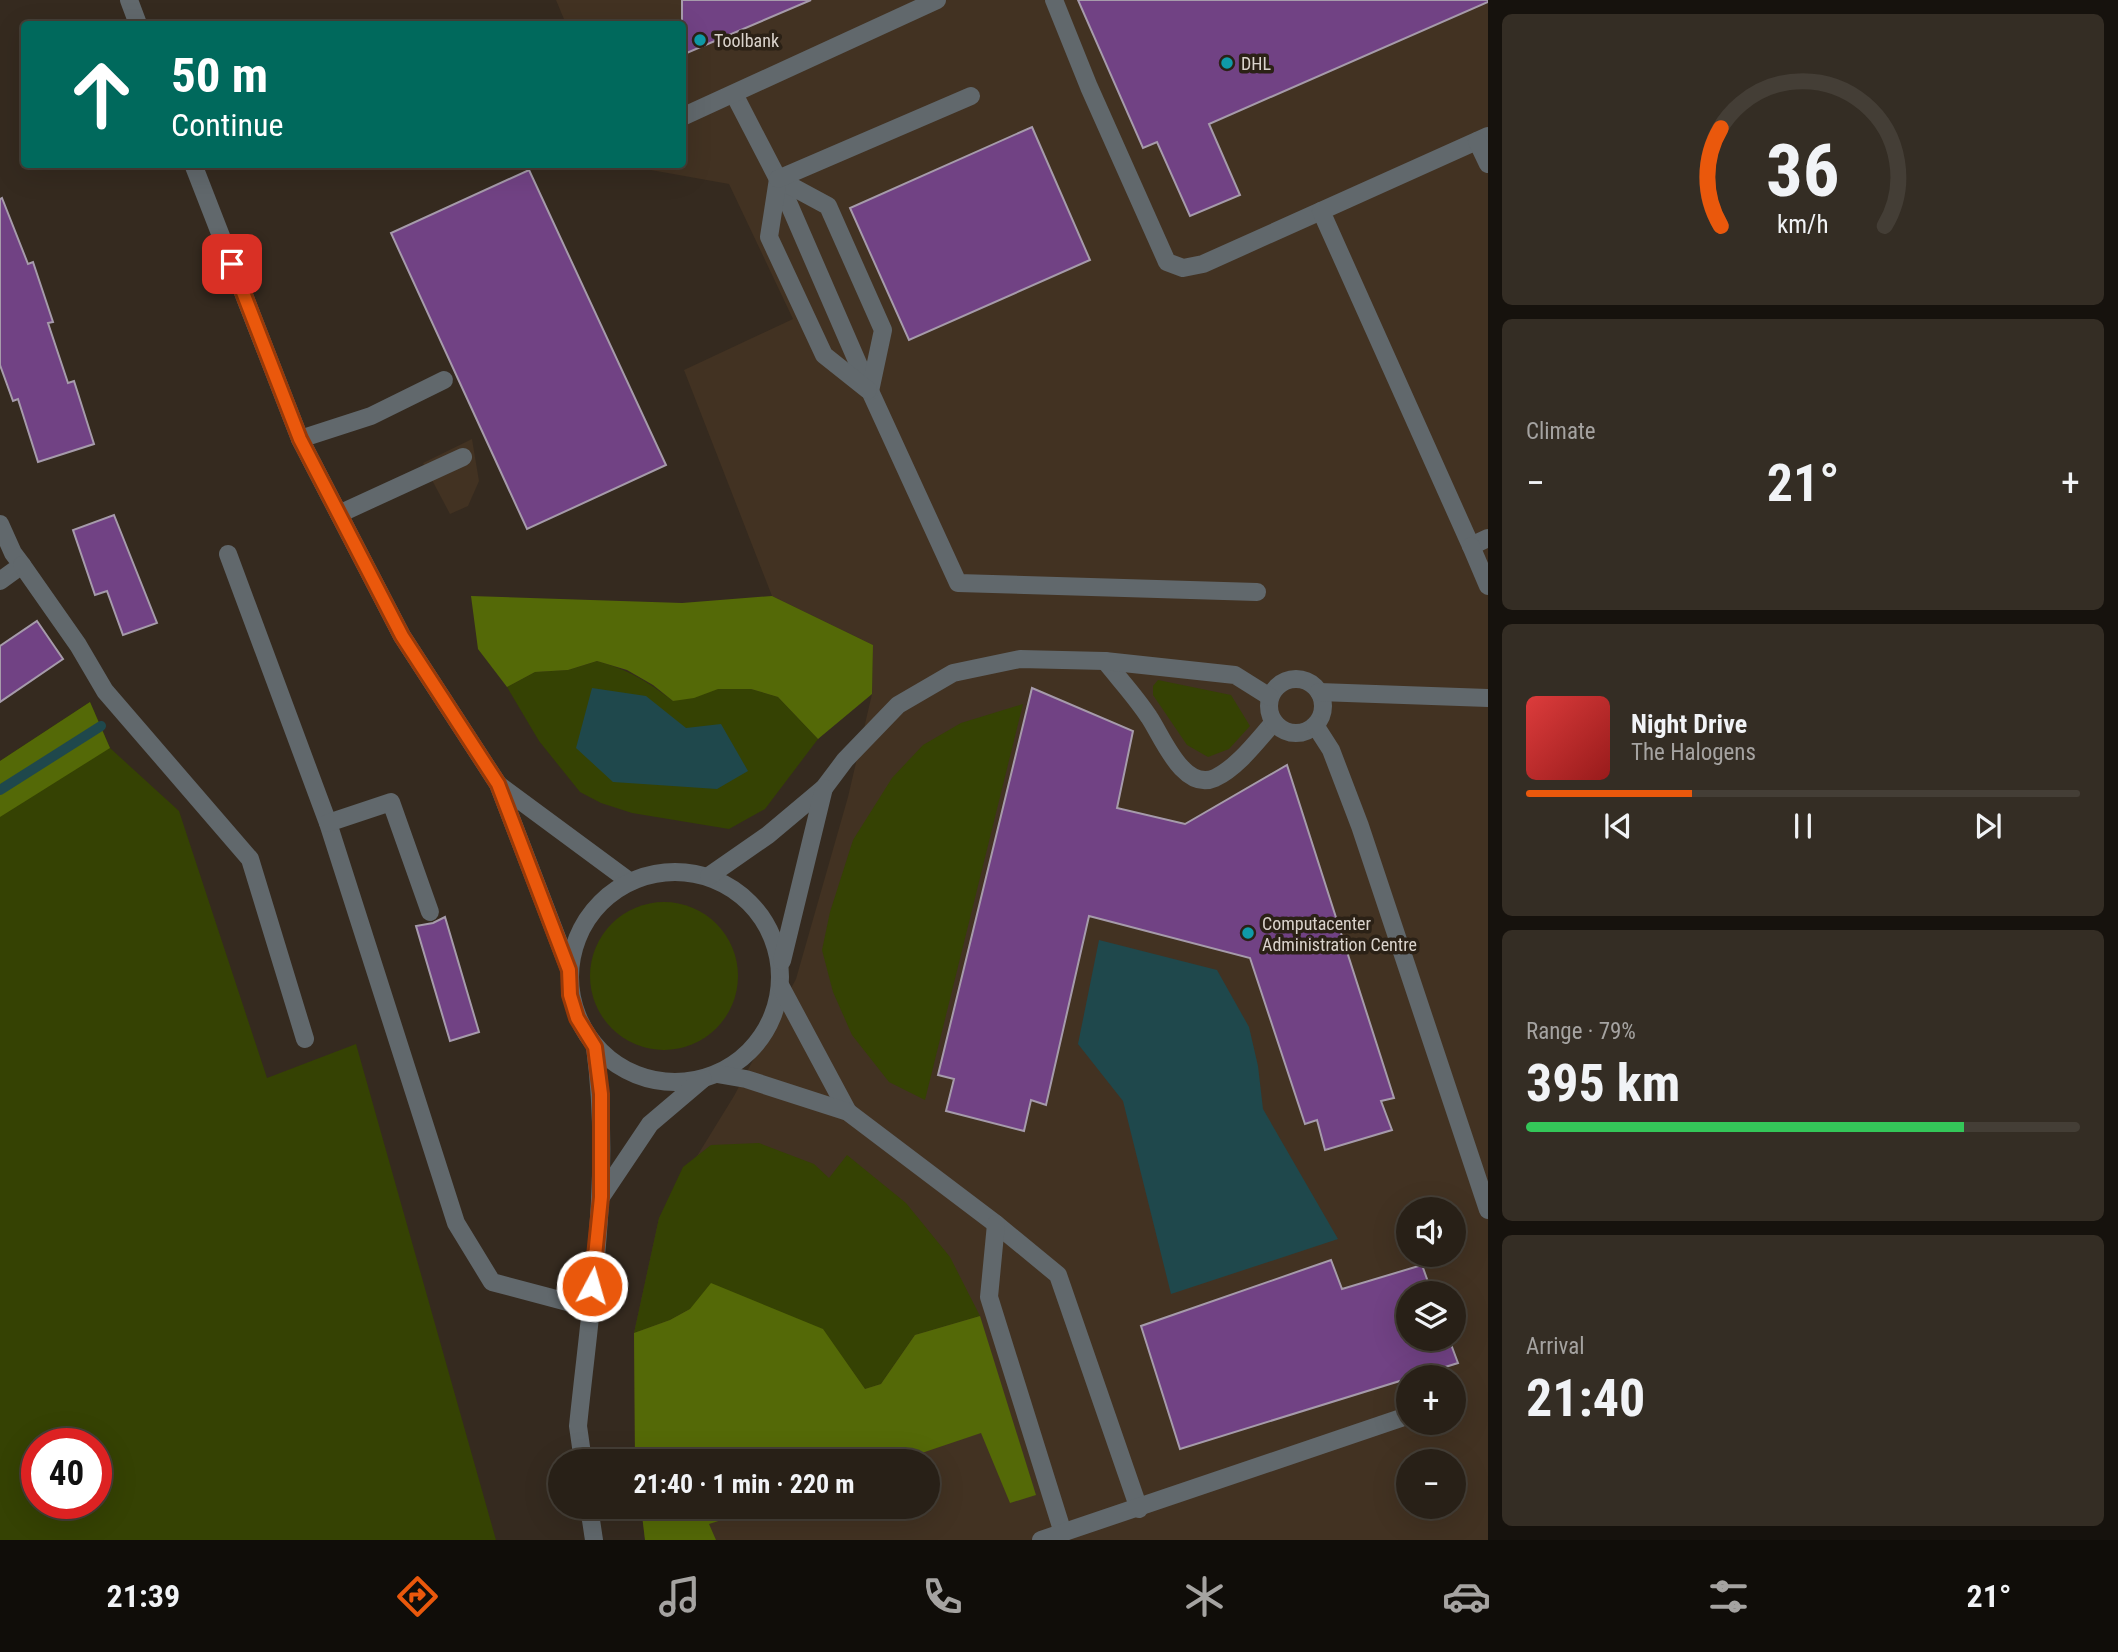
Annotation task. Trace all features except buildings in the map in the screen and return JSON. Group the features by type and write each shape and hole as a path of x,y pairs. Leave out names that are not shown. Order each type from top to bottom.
{"street":[{"path":"129,0 137,21"},
{"path":"686,115 937,0"},
{"path":"1054,0 1089,87 1167,262 1182,268 1203,264 1483,138 1488,164"},
{"path":"734,94 778,179 870,391 958,583 1257,593"},
{"path":"778,179 971,96"},
{"path":"195,168 300,439 402,636 498,784 569,970"},
{"path":"778,179 769,237 824,355 870,391"},
{"path":"778,179 828,206 883,330 870,391"},
{"path":"1321,211 1488,586"},
{"path":"300,439 371,416 444,380"},
{"path":"339,514 463,457"},
{"path":"0,524 13,553 78,645 105,691 250,859 305,1039"},
{"path":"1471,546 1488,538"},
{"path":"228,554 328,823 456,1223 492,1282 590,1308"},
{"path":"0,581 22,565"},
{"path":"709,876 768,835 824,788 845,760 898,705 953,673 1020,659 1105,661 1235,675 1270,696"},
{"path":"1105,661 1149,717 1170,754 1185,772 1199,779 1213,779 1236,763 1274,722"},
{"path":"1319,692 1322,708 1315,725 1299,733 1289,733 1274,722 1270,714 1270,696 1289,680 1306,681 1319,692 1488,698"},
{"path":"1315,725 1331,750 1360,826 1488,1210"},
{"path":"498,784 629,881"},
{"path":"780,966 824,788"},
{"path":"328,823 391,802 430,912"},
{"path":"601,1197 650,1124 710,1077 753,1049 768,1027 781,987 778,951 761,914 743,895 709,876 685,871 649,873 629,881 601,900 579,930 569,970 570,995 577,1018 595,1047 608,1059 639,1077 666,1083 710,1077 746,1079 848,1112 996,1224 1058,1275 1139,1509"},
{"path":"781,987 848,1112"},
{"path":"581,1449 578,1426 601,1197 601,1094 595,1047"},
{"path":"996,1224 989,1297 1063,1533"},
{"path":"1041,1540 1396,1420"},
{"path":"591,1519 594,1540"}],"shaded area":[{"path":"556,0 1488,0 1488,1540 645,1540 642,1519 940,1519 940,1449 635,1449 634,1333 659,1218 734,1096 796,979 848,797 872,694 873,645 772,596 684,370 793,319 729,184 640,168 686,168 686,21 565,21"},
{"path":"472,439 479,481 468,506 450,514 423,463"}],"green space":[{"path":"471,596 682,603 772,596 873,645 872,694 818,739 778,697 751,689 718,689 694,698 673,701 627,670 597,661 568,670 535,672 507,687 478,649"},
{"path":"597,661 637,677 673,701 714,689 751,689 778,697 818,739 765,809 729,829 632,813 601,803 580,792 539,741 507,687 535,672 568,670"},
{"path":"1158,680 1231,695 1250,726 1229,749 1208,757 1187,745 1153,695 1153,686"},
{"path":"90,702 110,748 179,811 267,1078 356,1044 496,1540 0,1540 0,761"},
{"path":"90,702 110,748 0,817 0,761"},
{"path":"1023,704 925,1100 889,1082 852,1035 833,992 822,950 830,912 853,840 892,778 923,745 961,723"},
{"path":"664,902 692,908 716,924 732,948 738,976 732,1004 716,1028 692,1044 664,1050 636,1044 612,1028 596,1004 590,976 596,948 612,924 636,908"},
{"path":"759,1143 814,1164 829,1178 847,1155 906,1203 950,1257 980,1316 915,1335 881,1384 865,1389 822,1329 690,1309 670,1320 634,1333 659,1218 683,1167 711,1145"},
{"path":"711,1283 823,1329 865,1389 881,1384 915,1335 980,1316 1036,1495 1010,1503 981,1433 934,1449 635,1449 634,1333 670,1320 690,1309"},
{"path":"642,1519 725,1519 709,1524 716,1540 645,1540"}],"water":[{"path":"592,688 646,696 686,728 721,724 748,771 717,789 613,782 576,748"},
{"path":"1099,940 1217,970 1249,1027 1258,1066 1263,1109 1338,1239 1171,1294 1123,1101 1078,1044"}],"waterway":[{"path":"0,790 101,726"}],"place":[{"name":"Toolbank","path":"700,40"},
{"name":"DHL","path":"1227,63"},
{"name":"Computacenter Administration Centre","path":"1248,933"}],"route":[{"path":"232,264 300,439 402,636 498,784 569,970 570,995 577,1018 595,1047 601,1094 601,1197 592,1286"}]}
